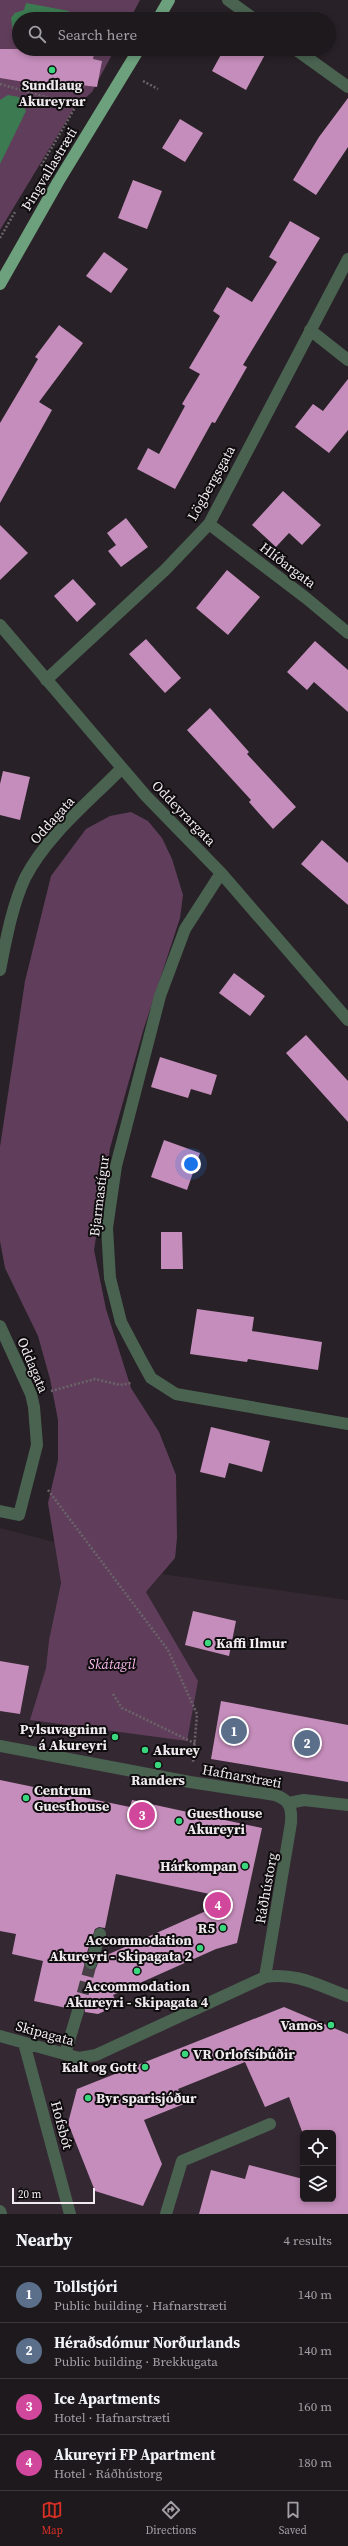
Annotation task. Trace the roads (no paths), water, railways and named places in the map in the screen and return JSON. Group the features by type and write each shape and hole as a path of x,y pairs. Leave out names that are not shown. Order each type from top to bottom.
{"main road":[{"path":"162,12 169,0"},
{"name":"Þingvallastræti","path":"0,284 58,182 135,56"}],"street":[{"path":"228,0 244,12"},
{"path":"306,56 348,87"},
{"name":"Lögbergsgata","path":"46,680 165,570 209,524 348,259"},
{"path":"310,330 348,360"},
{"name":"Hlíðargata","path":"209,524 306,598 348,633"},
{"name":"Oddeyrargata","path":"0,625 146,796 221,873 348,1020"},
{"name":"Oddagata","path":"0,970 8,931 25,879 46,845 122,768"},
{"name":"Bjarmastígur","path":"221,873 185,929 160,996 116,1166 107,1228 110,1278 121,1322 151,1378 176,1394 348,1424"},
{"name":"Oddagata","path":"0,1326 31,1394 37,1446 20,1515 0,1512"},
{"name":"Hafnarstræti","path":"0,1746 190,1782 275,1795 289,1803"},
{"path":"289,1803 304,1800 348,1805"},
{"name":"Ráðhústorg","path":"265,1977 291,1823 292,1811 289,1803"},
{"path":"91,1962 100,1934"},
{"name":"Skipagata","path":"0,2036 79,2058 96,2055 265,1977 282,1974 298,1977 348,1996"},
{"path":"65,2054 78,2011"},
{"name":"Hofsbót","path":"24,2043 70,2214"},
{"path":"166,2214 182,2161 270,2124"}],"tunnel":[{"path":"78,2011 91,1963"}],"place":[{"name":"Sundlaug Akureyrar","path":"52,70"},
{"name":"Kaffi Ilmur","path":"208,1643"},
{"name":"Tollstjóri","path":"234,1731"},
{"name":"Pylsuvagninn á Akureyri","path":"115,1737"},
{"name":"Héraðsdómur Norðurlands","path":"307,1743"},
{"name":"Akurey","path":"145,1750"},
{"name":"Randers","path":"158,1765"},
{"name":"Centrum Guesthouse","path":"26,1798"},
{"name":"Ice Apartments","path":"142,1815"},
{"name":"Guesthouse Akureyri","path":"179,1821"},
{"name":"Hárkompan","path":"245,1866"},
{"name":"Akureyri FP Apartment","path":"218,1905"},
{"name":"R5","path":"223,1928"},
{"name":"Accommodation Akureyri - Skipagata 2","path":"200,1948"},
{"name":"Accommodation Akureyri - Skipagata 4","path":"137,1971"},
{"name":"Vamos","path":"331,2025"},
{"name":"VR Orlofsíbúðir","path":"185,2054"},
{"name":"Kalt og Gott","path":"145,2067"},
{"name":"Byr sparisjóður","path":"88,2098"}],"park label":[{"name":"Skátagil","path":"112,1664"}]}
